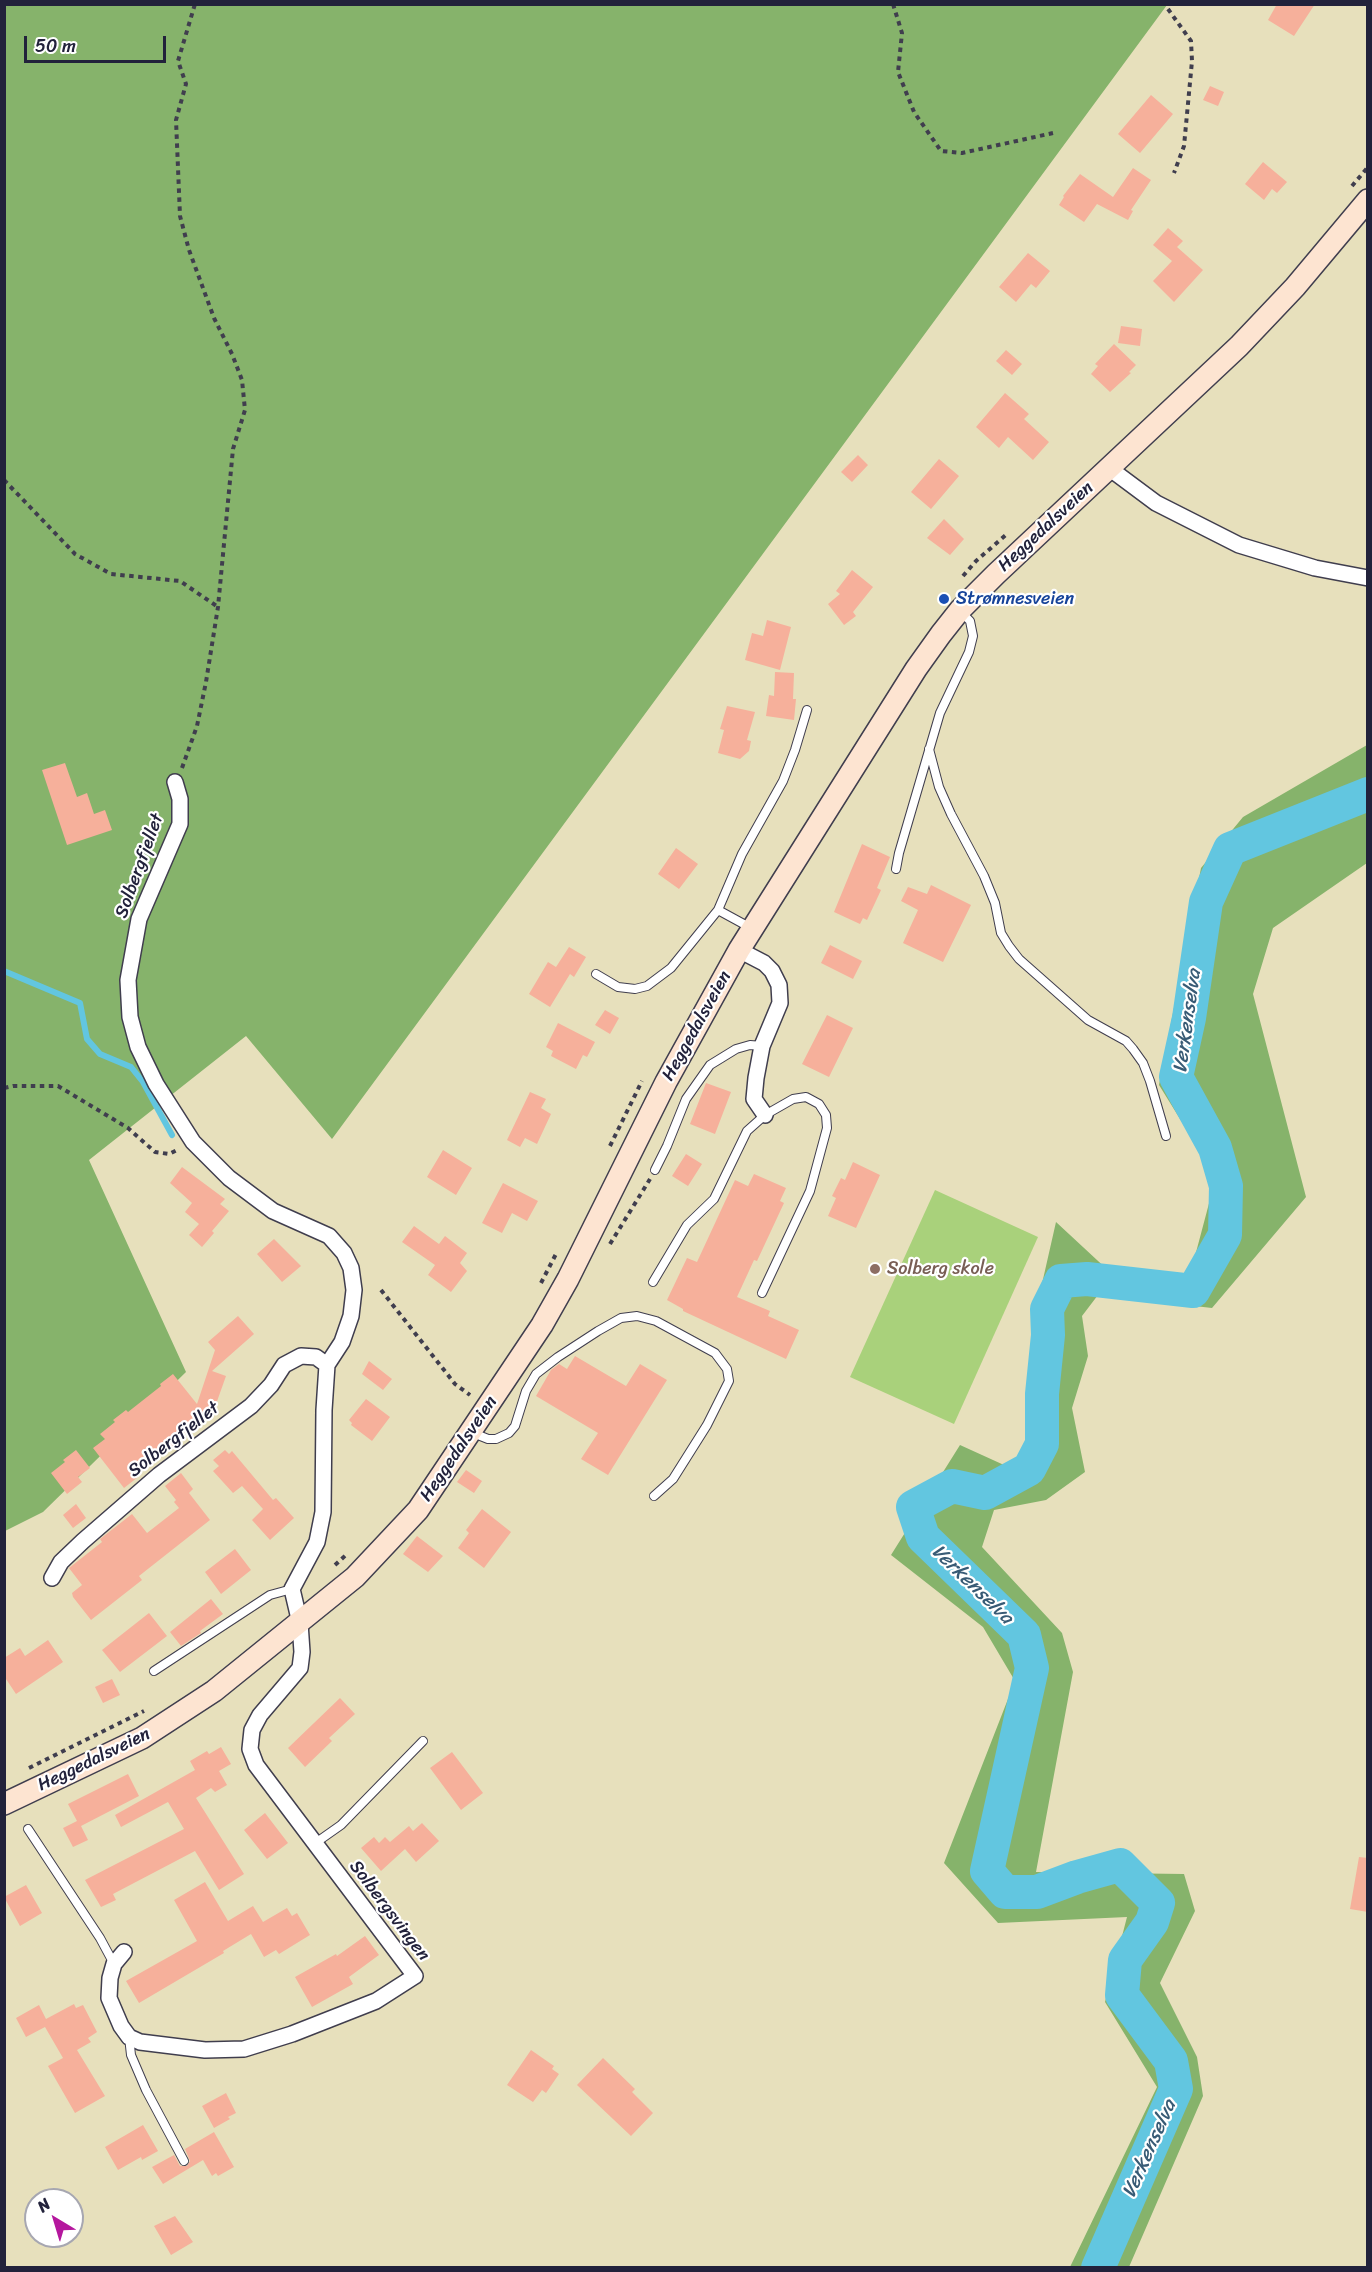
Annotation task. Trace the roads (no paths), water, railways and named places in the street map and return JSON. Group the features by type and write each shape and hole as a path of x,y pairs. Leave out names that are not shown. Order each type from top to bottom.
{"main road":[{"name":"Heggedalsveien","path":"4,1804 142,1738 214,1691 355,1577 411,1518 472,1432 542,1325 568,1279 666,1083 739,950 916,669 960,610 1239,346 1297,285 1368,200"}],"street":[{"path":"1108,468 1156,503 1239,545 1315,568 1368,578"},
{"name":"Solbergfjellet","path":"175,782 180,798 180,824 139,919 128,980 130,1017 138,1047 156,1084 193,1142 229,1178 273,1211 329,1236 344,1253 351,1268 354,1290 351,1316 342,1342 327,1365 323,1512 317,1542 292,1589"},
{"path":"739,950 764,963 772,971 779,985 780,1003 762,1046 756,1078 754,1100 765,1115"},
{"name":"Solbergfjellet","path":"52,1578 61,1562 83,1540 159,1475 251,1406 271,1385 284,1365 301,1356 316,1357 327,1365"},
{"path":"292,1589 300,1623"},
{"name":"Solbergsvingen","path":"129,2037 140,2042 205,2050 244,2049 292,2034 376,2001 415,1976 256,1765 250,1749 252,1730 260,1715 300,1668 302,1652 300,1623"},
{"path":"124,1952 114,1964 110,1978 109,1998 129,2037"}],"lane":[{"path":"896,869 940,713 969,652 973,636 970,621 960,610"},
{"path":"596,974 618,987 635,989 647,986 671,968 693,944 718,910 742,854 783,781 807,710"},
{"path":"929,749 939,787 984,876 995,903 1001,933 1019,959 1088,1020 1126,1041 1133,1049 1143,1063 1166,1136"},
{"path":"718,910 752,929"},
{"path":"655,1170 686,1099 704,1072 720,1057 736,1049 750,1045 762,1046"},
{"path":"653,1282 687,1225 714,1199 747,1131 765,1115 793,1099 806,1097 819,1104 826,1115 827,1128 810,1191 762,1293"},
{"path":"472,1432 488,1439 496,1439 509,1433 515,1426 526,1391 536,1374 598,1331 621,1318 638,1316 656,1321 715,1353 727,1369 729,1381 707,1425 673,1479 654,1496"},
{"path":"154,1671 270,1595 292,1589"},
{"path":"315,1844 341,1825 423,1741"},
{"path":"28,1829 100,1938 114,1964"},
{"path":"129,2037 131,2055 146,2090 184,2161"}],"waterway":[{"name":"Verkenselva","path":"1098,2268 1176,2089 1171,2061 1122,1995 1125,1960 1152,1922 1158,1903 1120,1865 1077,1877 1037,1892 1005,1892 987,1871 1032,1668 1024,1635 923,1537 913,1507 952,1486 985,1493 1029,1469 1042,1444 1042,1394 1048,1335 1047,1309 1061,1281 1087,1279 1193,1291 1225,1235 1226,1186 1215,1148 1176,1077 1189,1018 1206,902 1230,849 1368,794"},
{"path":"4,971 80,1003 87,1039 100,1054 131,1067 143,1082 172,1135"}],"place":[{"name":"Strømnesveien","path":"944,599"},
{"name":"Solberg skole","path":"875,1269"}]}
